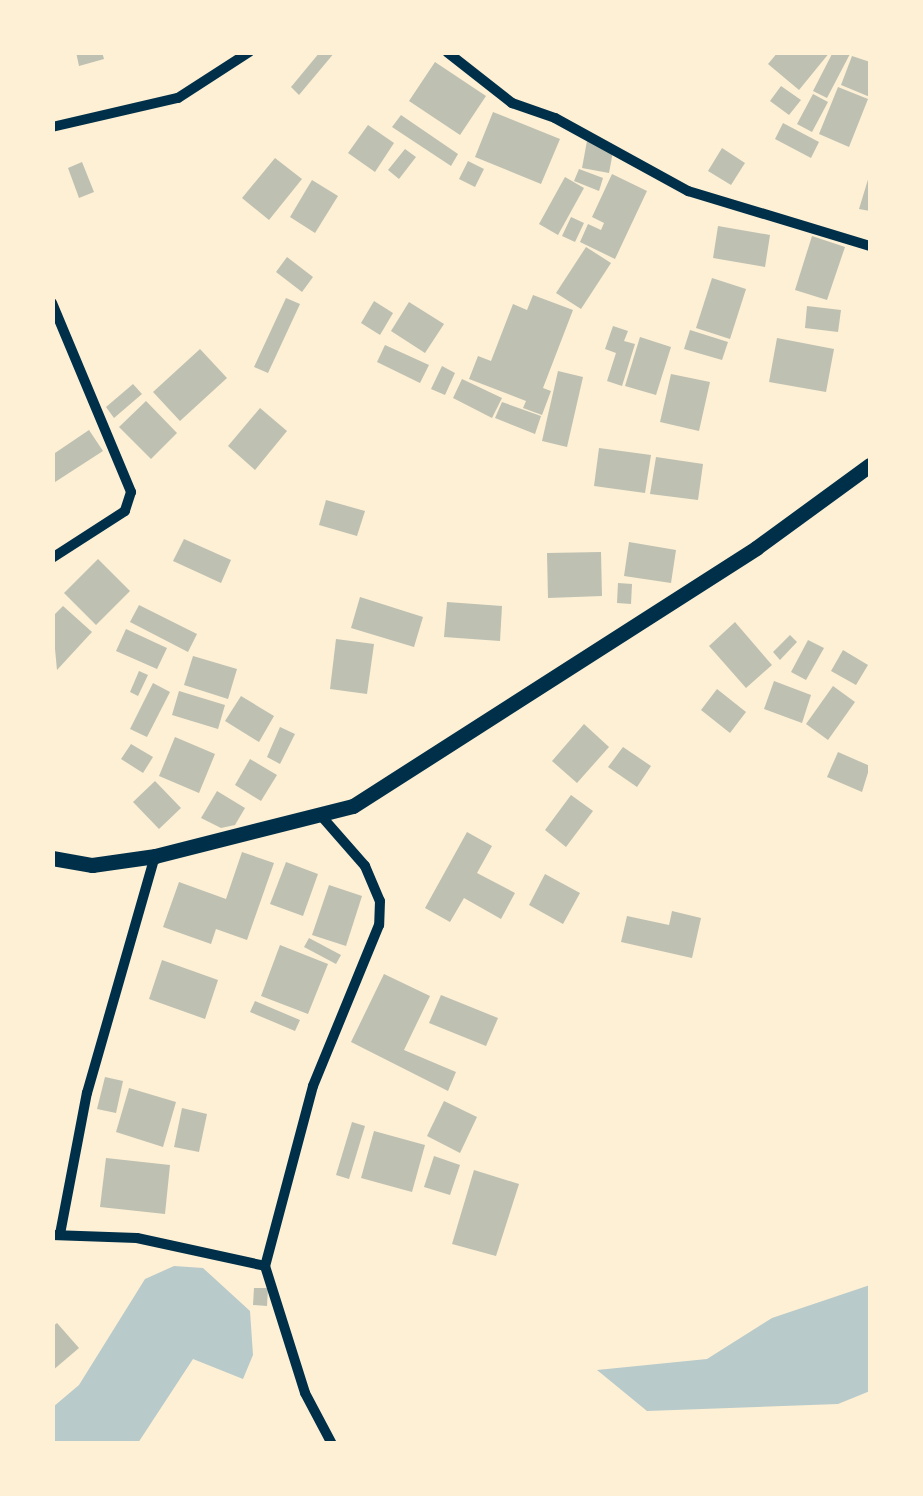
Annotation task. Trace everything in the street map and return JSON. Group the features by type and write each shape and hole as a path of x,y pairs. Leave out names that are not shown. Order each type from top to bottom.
{"street":[{"path":"52,127 178,98 249,52"},
{"path":"447,52 512,103 555,118 688,191 870,246"},
{"path":"52,303 131,492 125,511 52,558"},
{"path":"52,858 92,865 155,856 323,818 472,735 557,670 756,548 870,465"},
{"path":"323,818 365,866 380,900 380,925 313,1086 264,1266 300,1379 332,1444"},
{"path":"155,856 87,1093 56,1234 138,1238 264,1266"}],"shaded area":[{"path":"174,1266 203,1268 250,1311 253,1355 243,1379 193,1359 138,1443 53,1443 53,1407 79,1385 145,1279"},
{"path":"870,1285 870,1391 838,1404 647,1411 597,1370 707,1359 772,1318"}],"building":[{"path":"76,52 102,52 104,59 79,66"},
{"path":"320,52 335,52 299,95 291,87"},
{"path":"778,52 830,52 799,90 768,64"},
{"path":"833,52 851,52 827,98 813,91"},
{"path":"852,56 870,62 870,97 841,85"},
{"path":"435,62 486,96 460,135 409,101"},
{"path":"781,86 801,100 789,115 770,101"},
{"path":"838,87 868,99 849,147 819,134"},
{"path":"813,94 828,102 812,132 797,124"},
{"path":"493,112 560,139 541,184 475,157"},
{"path":"401,115 458,154 451,166 392,127"},
{"path":"783,123 819,142 811,158 775,139"},
{"path":"368,125 394,143 375,172 348,153"},
{"path":"587,141 614,146 609,173 582,168"},
{"path":"722,148 745,163 731,185 708,171"},
{"path":"405,149 416,157 399,179 388,170"},
{"path":"275,158 302,179 269,220 242,198"},
{"path":"468,161 484,169 475,187 459,179"},
{"path":"82,162 94,192 79,198 68,168"},
{"path":"579,169 603,178 599,191 574,181"},
{"path":"870,173 870,211 859,209"},
{"path":"612,174 647,191 615,259 580,242 588,224 601,230 604,223 592,217"},
{"path":"565,177 584,188 558,235 539,224"},
{"path":"312,180 338,196 315,233 290,217"},
{"path":"571,217 584,223 575,242 562,236"},
{"path":"718,226 770,235 765,267 713,258"},
{"path":"812,236 845,247 827,300 795,290"},
{"path":"586,247 611,263 581,309 556,293"},
{"path":"287,257 313,277 302,292 276,272"},
{"path":"712,278 746,289 730,339 696,328"},
{"path":"533,295 573,310 543,388 551,391 542,415 523,408 526,401 469,379 478,356 491,361 513,304 527,310"},
{"path":"286,298 300,304 268,373 254,367"},
{"path":"374,301 393,313 380,335 361,323"},
{"path":"409,302 444,324 425,353 391,331"},
{"path":"807,306 841,310 838,332 805,328"},
{"path":"613,326 628,331 624,341 635,344 622,386 607,381 616,353 605,349"},
{"path":"690,330 728,342 722,360 684,349"},
{"path":"640,337 671,347 656,395 625,386"},
{"path":"777,338 834,349 826,392 769,382"},
{"path":"385,345 429,365 420,383 377,362"},
{"path":"200,349 227,378 180,421 153,392"},
{"path":"442,366 455,373 445,395 431,389"},
{"path":"558,371 583,377 567,447 542,441"},
{"path":"671,374 710,382 699,431 660,422"},
{"path":"462,379 502,398 492,418 453,398"},
{"path":"133,384 142,394 114,418 106,407"},
{"path":"146,401 177,433 151,459 119,427"},
{"path":"502,402 541,416 535,434 495,418"},
{"path":"260,408 287,431 255,470 228,446"},
{"path":"89,430 103,451 52,484 52,455"},
{"path":"599,448 651,455 645,493 594,486"},
{"path":"656,457 703,464 698,500 650,494"},
{"path":"326,500 365,511 357,536 319,525"},
{"path":"184,539 231,560 221,583 173,561"},
{"path":"629,542 676,550 671,583 624,576"},
{"path":"601,552 602,596 548,598 547,553"},
{"path":"98,559 130,591 96,625 64,593"},
{"path":"618,583 632,584 631,604 617,603"},
{"path":"360,597 423,617 414,647 351,628"},
{"path":"447,602 502,606 500,641 444,637"},
{"path":"139,605 197,634 188,652 130,622"},
{"path":"63,606 92,632 57,670 52,617"},
{"path":"735,622 772,665 746,688 709,646"},
{"path":"126,629 167,648 157,669 116,651"},
{"path":"790,635 797,642 780,660 773,652"},
{"path":"336,639 374,644 367,694 330,689"},
{"path":"808,640 824,648 806,680 791,672"},
{"path":"843,650 868,665 856,685 831,671"},
{"path":"193,656 237,669 228,699 184,685"},
{"path":"139,671 148,675 138,696 130,692"},
{"path":"774,681 811,695 802,723 764,709"},
{"path":"153,683 170,692 147,737 130,729"},
{"path":"833,686 855,702 828,740 806,724"},
{"path":"717,689 746,712 730,733 701,710"},
{"path":"179,691 225,705 218,729 172,715"},
{"path":"241,696 274,716 259,742 225,721"},
{"path":"584,724 609,747 577,783 552,761"},
{"path":"280,727 295,734 280,764 267,757"},
{"path":"175,737 215,754 199,793 159,776"},
{"path":"131,744 153,757 143,773 121,759"},
{"path":"623,747 651,766 637,787 608,767"},
{"path":"838,752 870,766 862,792 827,777"},
{"path":"250,759 277,775 261,801 235,785"},
{"path":"155,781 181,808 159,829 133,802"},
{"path":"217,791 245,808 235,825 221,828 201,818"},
{"path":"571,795 593,811 566,847 545,830"},
{"path":"467,832 492,846 477,873 515,893 501,919 464,898 450,922 425,908"},
{"path":"242,852 274,863 247,940 216,929 211,944 163,927 179,882 226,899"},
{"path":"286,862 318,874 303,916 270,904"},
{"path":"545,874 580,893 563,924 529,905"},
{"path":"329,885 362,896 346,946 312,935"},
{"path":"672,911 701,918 692,958 621,942 627,916 669,925"},
{"path":"309,938 341,955 336,964 304,947"},
{"path":"280,945 328,964 308,1014 261,996"},
{"path":"162,960 218,980 205,1019 149,999"},
{"path":"384,974 430,996 404,1050 456,1072 448,1091 351,1042"},
{"path":"441,995 498,1018 486,1046 429,1023"},
{"path":"255,1001 300,1020 295,1031 250,1012"},
{"path":"105,1077 123,1081 116,1113 97,1109"},
{"path":"129,1088 176,1102 163,1147 116,1132"},
{"path":"444,1101 477,1117 460,1153 427,1136"},
{"path":"182,1108 207,1114 199,1152 174,1147"},
{"path":"352,1122 365,1126 349,1179 336,1175"},
{"path":"374,1131 425,1145 412,1192 361,1178"},
{"path":"434,1156 460,1165 450,1195 424,1187"},
{"path":"106,1158 170,1165 165,1214 100,1207"},
{"path":"474,1170 519,1184 496,1256 452,1244"},
{"path":"254,1288 268,1288 267,1306 253,1305"},
{"path":"57,1323 79,1348 52,1371 52,1327"}]}
